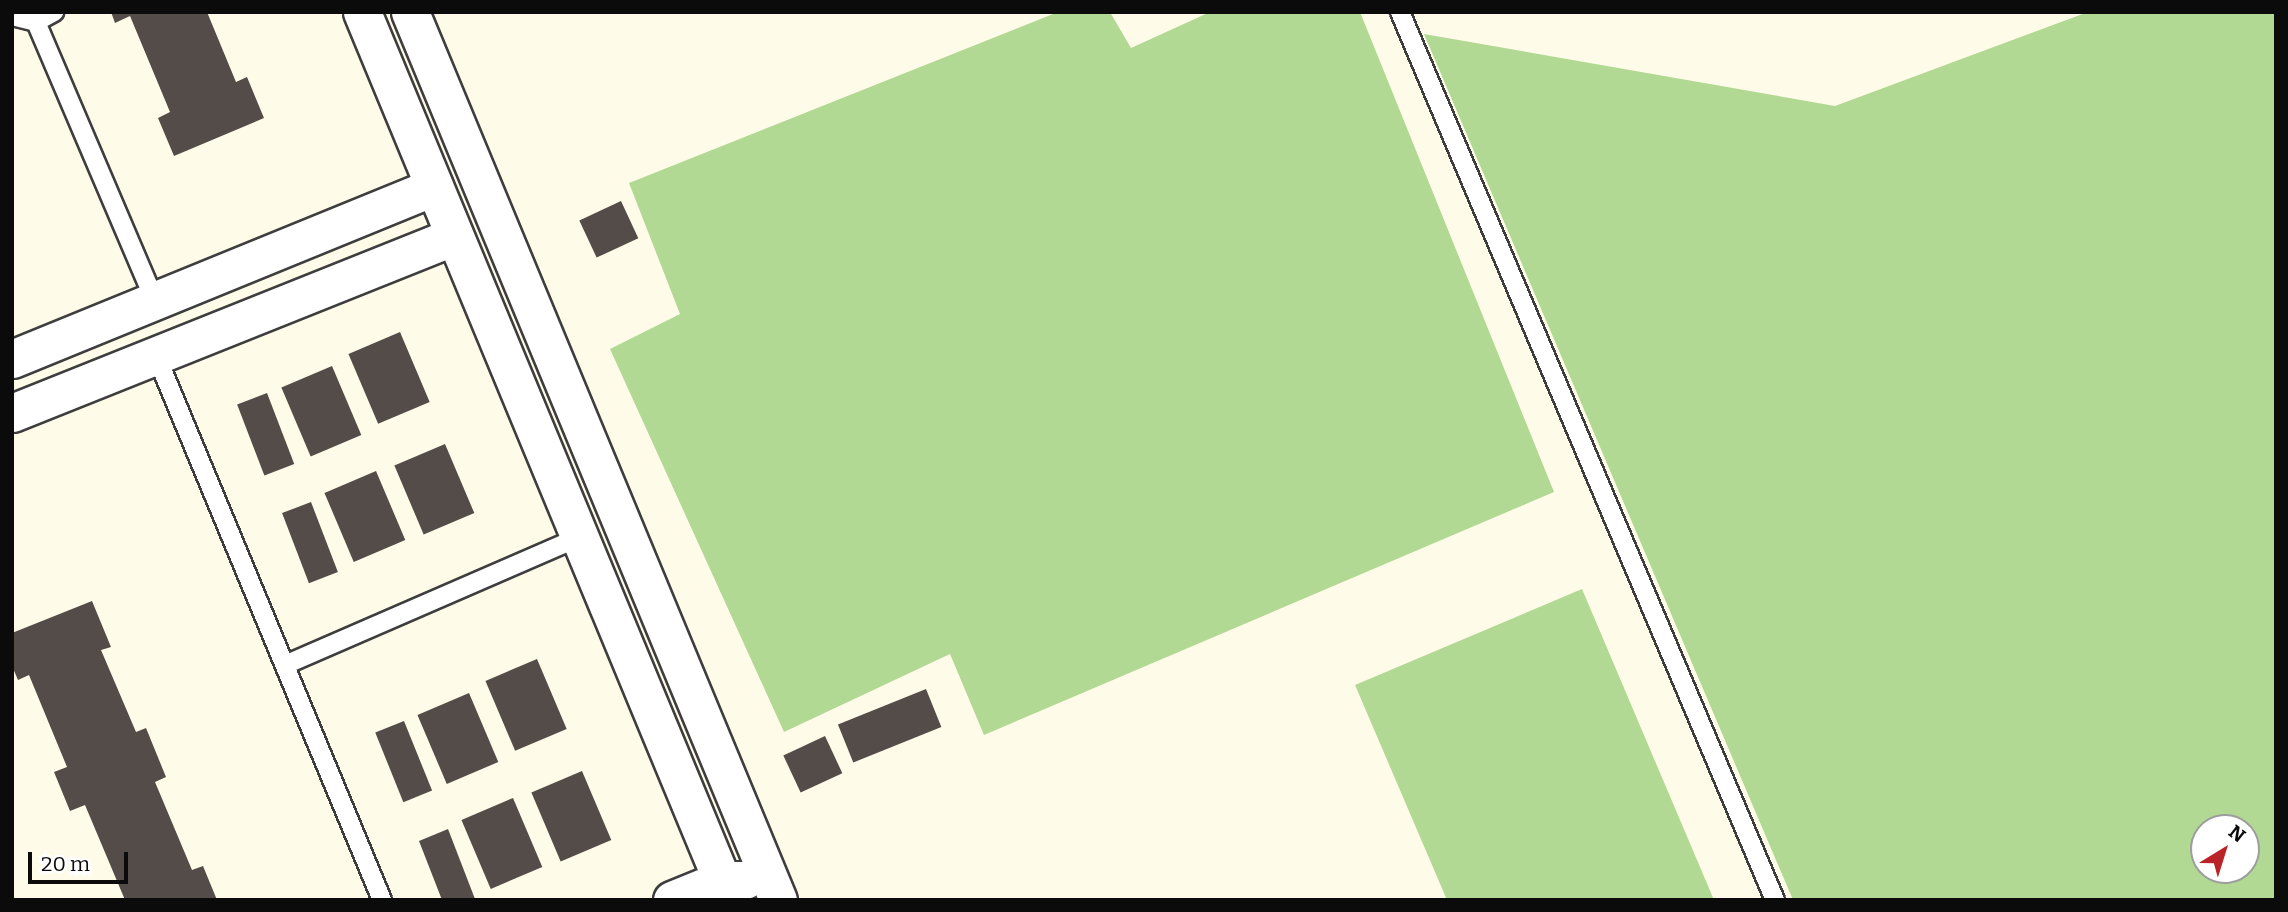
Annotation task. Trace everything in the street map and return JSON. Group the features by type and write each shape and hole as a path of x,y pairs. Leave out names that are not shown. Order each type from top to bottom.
{"street":[{"path":"362,12 725,890"},
{"path":"410,12 767,893 725,890 672,900"},
{"path":"12,359 434,187"},
{"path":"12,413 454,236"}],"lane":[{"path":"12,16 36,22 54,12"},
{"path":"1400,12 1775,900"},
{"path":"36,22 155,301"},
{"path":"156,355 382,900"},
{"path":"285,665 579,537"}],"green space":[{"path":"1058,12 1110,12 1131,48 1210,12 1360,12 1554,492 984,735 950,654 784,732 610,349 680,314 629,183"},
{"path":"2088,12 2276,12 2276,900 1793,900 1424,34 1835,106"},
{"path":"1582,589 1714,900 1447,900 1355,685"}],"building":[{"path":"111,12 207,12 236,82 247,77 264,118 174,156 158,118 170,112 130,16 115,23"},
{"path":"621,201 638,238 597,258 579,220"},
{"path":"400,332 430,402 378,424 348,354"},
{"path":"332,366 361,435 311,457 281,387"},
{"path":"267,393 294,464 264,475 237,404"},
{"path":"445,444 474,513 424,535 394,465"},
{"path":"376,471 405,540 354,562 324,493"},
{"path":"311,502 338,572 309,583 282,513"},
{"path":"92,601 111,647 101,650 136,732 146,728 166,777 155,782 192,870 203,866 217,900 125,900 85,805 70,811 54,772 67,767 29,675 18,680 12,666 12,633"},
{"path":"537,659 567,729 515,751 485,681"},
{"path":"926,689 941,727 853,763 838,725"},
{"path":"469,693 498,762 447,784 417,715"},
{"path":"404,721 432,791 403,802 375,733"},
{"path":"825,736 842,773 801,793 783,755"},
{"path":"582,771 611,840 561,862 531,792"},
{"path":"513,798 542,867 491,889 461,820"},
{"path":"448,829 475,899 473,900 442,900 419,841"}]}
